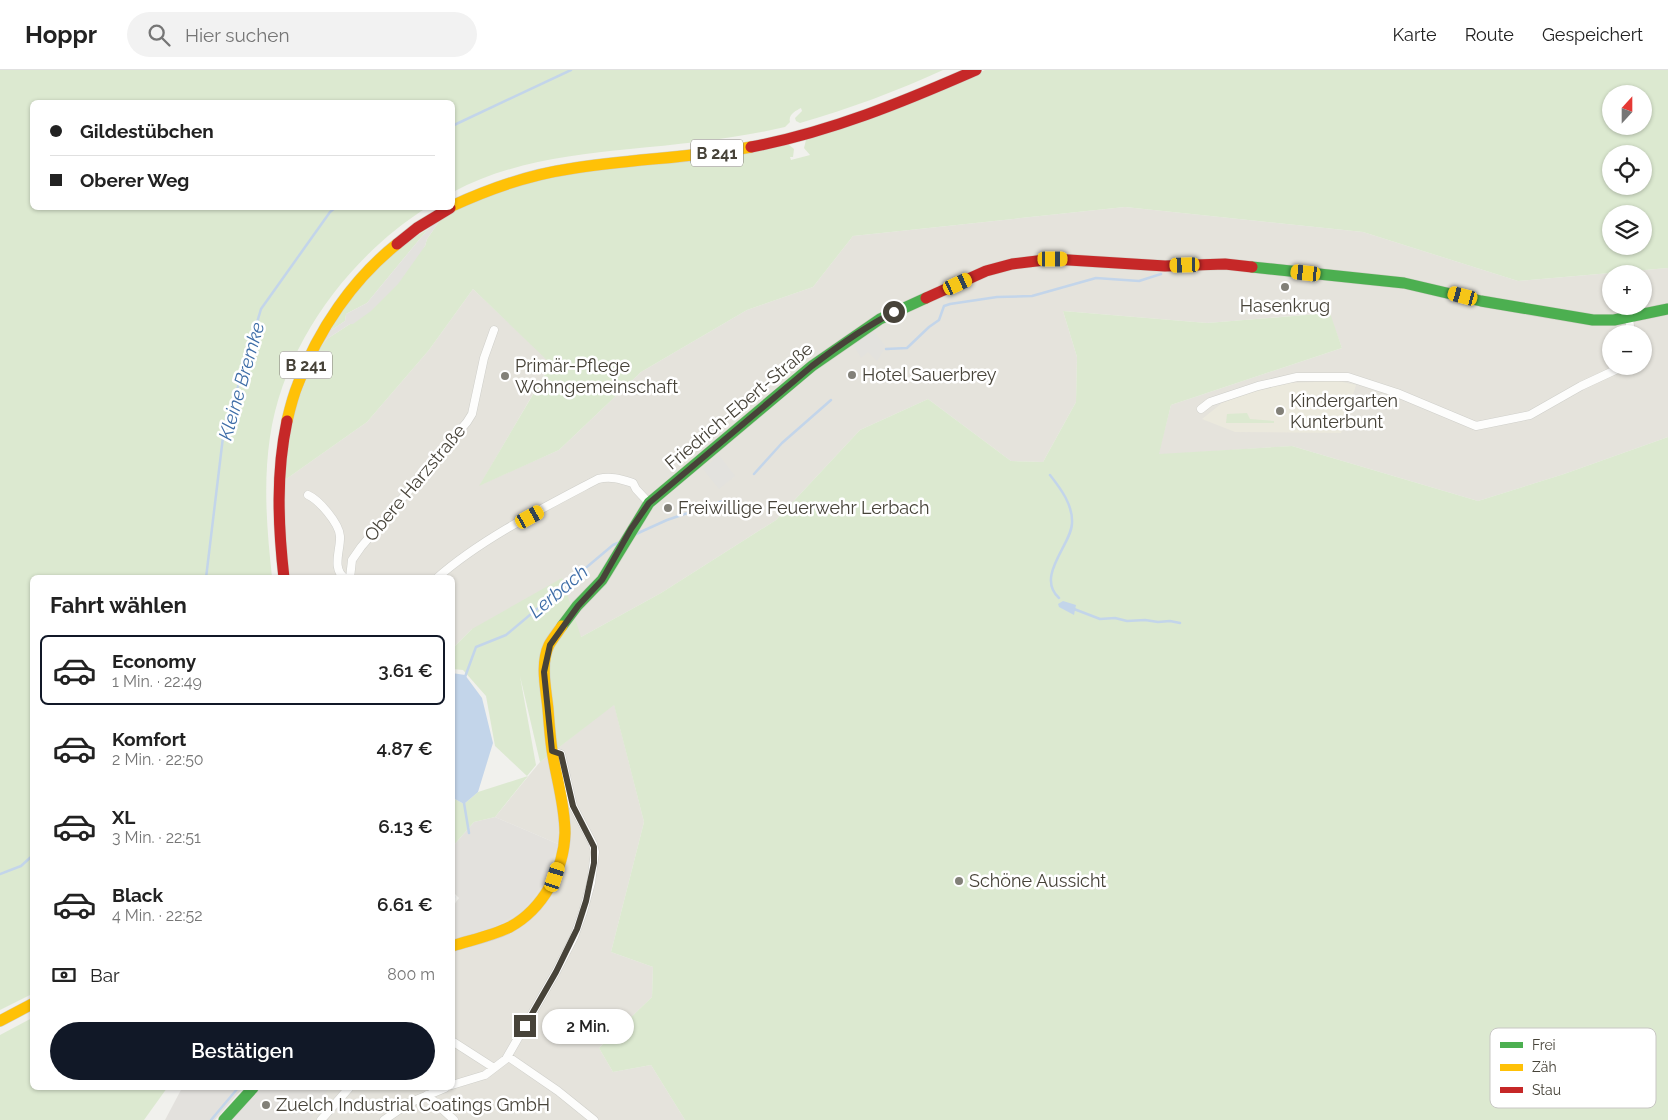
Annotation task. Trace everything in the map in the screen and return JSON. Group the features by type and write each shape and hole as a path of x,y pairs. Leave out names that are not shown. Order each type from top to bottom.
{"main road":[{"name":"B 241","path":"455,195 502,176 546,164 706,146 793,130 833,119 869,106 954,70"},
{"name":"B 241","path":"455,205 504,184 548,172 730,151 795,138 872,114 976,70"},
{"name":"B 241","path":"276,575 270,503 272,457 279,415 298,360 326,309 353,274 387,241 430,210"},
{"name":"B 241","path":"284,575 278,503 280,458 287,417 306,364 334,314 359,280 405,237 446,210"},
{"name":"Friedrich-Ebert-Straße","path":"455,945 493,934 510,927 526,916 549,890 559,863 564,840 544,672 550,645 578,606 602,580 631,529 649,503 835,349 880,319 986,271 1012,264 1053,259 1165,266 1225,264 1404,283 1482,302 1606,321 1668,309"},
{"path":"0,1022 30,1005"},
{"path":"0,1031 30,1015"},
{"path":"224,1120 251,1090"}],"street":[{"path":"1629,318 1630,325"},
{"name":"Obere Harzstraße","path":"350,575 352,560 361,547 472,414 484,358 494,330"},
{"path":"1201,409 1210,402 1258,386 1297,378 1348,377 1397,393 1476,426 1530,415 1580,386 1604,375"},
{"path":"440,575 449,567 496,536 598,480 607,477 618,478 632,483 649,503"},
{"name":"Obere Harzstraße","path":"308,495 329,515 337,526 340,535 338,565 339,572 342,575"},
{"path":"455,1084 482,1076 508,1056 556,972 577,929 591,883 594,847 573,806 561,754 552,751"},
{"path":"455,1043 494,1068"},
{"path":"510,1058 558,1091 594,1120"},
{"path":"321,1120 347,1090"},
{"path":"384,1120 400,1108 440,1090"},
{"path":"426,1095 454,1120"}],"shaded area":[{"path":"1125,207 1363,232 1518,281 1602,274 1602,315 1652,315 1652,269 1668,268 1668,437 1564,474 1478,501 1292,446 1158,455 1171,405 1342,348 1329,313 1207,323 1063,311 1077,357 1076,402 1043,462 1011,461 928,399 860,430 776,520 661,593 581,637 472,629 455,646 455,575 288,575 282,482 367,422 429,350 473,289 551,363 480,485 559,450 641,372 747,310 813,287 853,236"},
{"path":"443,216 427,239 425,246 398,284 371,311 327,339 317,351 330,331 345,321 346,314 367,303 428,229"},
{"path":"873,330 886,347 877,361 868,352 861,358 852,343"},
{"name":"Kindergarten Kunterbunt","path":"1338,381 1356,385 1341,433 1235,432 1202,419 1222,403 1254,390 1289,383"},
{"path":"719,455 735,476 719,489 703,469"},
{"path":"614,704 644,822 611,952 653,967 652,997 599,1048 613,1072 651,1065 685,1120 309,1120 327,1090 455,1090 455,939 493,928 558,844 495,817 540,762"},
{"path":"495,817 558,844 547,879 523,910 493,928 455,939 455,903 459,898 455,894 455,844 474,822"},
{"path":"181,1090 241,1090 215,1120 165,1120"},
{"path":"256,1090 328,1090 310,1120 229,1120"}],"green space":[{"path":"0,70 943,70 873,99 800,123 795,118 802,111 801,108 792,114 790,122 785,127 727,138 584,154 539,162 495,174 455,191 455,100 30,100 30,210 423,210 397,228 346,278 324,306 305,337 289,369 278,403 268,455 266,507 272,575 30,575 30,995 0,1010"},
{"path":"985,70 1668,70 1668,268 1652,269 1652,265 1602,265 1602,274 1518,281 1363,232 1125,207 853,236 813,287 747,310 641,372 559,450 479,486 551,364 473,289 429,350 367,422 282,482 291,419 317,351 327,339 350,324 425,246 427,239 443,216 466,204 548,176 788,144 794,149 793,157 790,157 791,160 810,155 804,148 806,140 910,103"},
{"path":"428,229 367,303 346,314 345,321 330,331 350,298 366,278 396,251"},
{"path":"1063,311 1207,323 1330,313 1342,348 1171,405 1159,454 1292,446 1478,501 1564,474 1668,437 1668,1120 685,1120 651,1065 613,1072 599,1048 652,997 653,967 611,952 644,822 614,705 540,762 520,676 536,765 527,776 495,746 486,696 463,670 455,669 455,646 472,629 562,578 581,637 661,593 776,520 860,430 928,399 1011,461 1043,462 1076,402 1077,357"},
{"path":"1247,413 1250,419 1274,421 1274,423 1226,423 1227,414"},
{"path":"528,776 495,817 474,822 455,844 455,799 464,804 478,792"},
{"path":"30,1019 30,1090 166,1090 144,1120 0,1120 0,1035"}],"water":[{"path":"1063,601 1076,605 1074,615 1059,607 1058,604"},
{"path":"455,673 465,675 482,698 493,743 478,792 464,804 455,799"}],"waterway":[{"name":"Kleine Bremke","path":"455,125 571,70"},
{"name":"Kleine Bremke","path":"206,575 223,437 261,309 332,210"},
{"name":"Lerbach","path":"886,349 907,348 939,320 944,306 950,304 997,297 1032,296 1096,278 1139,281 1161,274"},
{"name":"Lerbach","path":"754,474 782,443 831,400"},
{"path":"1050,475 1066,498 1072,516 1070,531 1056,560 1051,580 1053,589 1059,598"},
{"name":"Lerbach","path":"636,534 667,520 723,501"},
{"name":"Lerbach","path":"465,677 476,647 506,635 613,545 620,542"},
{"path":"1074,609 1100,619 1115,618 1127,621 1145,620 1180,623"},
{"name":"Lerbach","path":"464,803 469,833"},
{"name":"Kleine Bremke","path":"0,874 21,866 30,858"},
{"name":"Lerbach","path":"211,1120 236,1090"}],"traffic: fast":[{"path":"1252,267 1404,283 1481,301 1593,320 1614,320 1668,309"},
{"path":"562,626 577,606 602,580 649,503 812,366 880,319 926,298"},
{"path":"224,1120 251,1090"}],"traffic: slow":[{"path":"455,205 509,183 554,172 751,147"},
{"path":"287,421 306,364 338,307 366,273 397,244"},
{"path":"455,945 496,933 522,919 542,899 550,887 561,861 564,847 565,823 551,745 544,668 546,652 562,626"},
{"path":"0,1021 30,1005"}],"traffic: jam":[{"path":"751,147 809,133 866,115 976,70"},
{"path":"397,244 417,228 447,210"},
{"path":"926,298 986,271 1012,264 1053,259 1165,266 1225,264 1252,267"},
{"path":"284,575 279,499 281,460 287,421"}],"place":[{"name":"Hasenkrug","path":"1285,287"},
{"name":"Hotel Sauerbrey","path":"852,375"},
{"name":"Primär-Pflege Wohngemeinschaft","path":"505,376"},
{"name":"Kindergarten Kunterbunt","path":"1280,411"},
{"name":"Freiwillige Feuerwehr Lerbach","path":"668,508"},
{"name":"Schöne Aussicht","path":"959,881"},
{"name":"Zuelch Industrial Coatings GmbH","path":"266,1105"}],"route":[{"path":"525,1026 556,972 584,912 591,883 595,852 593,844 573,806 561,754 552,751 544,672 546,655 550,645 578,606 602,580 631,529 649,503 812,366 880,319 894,312"}]}
